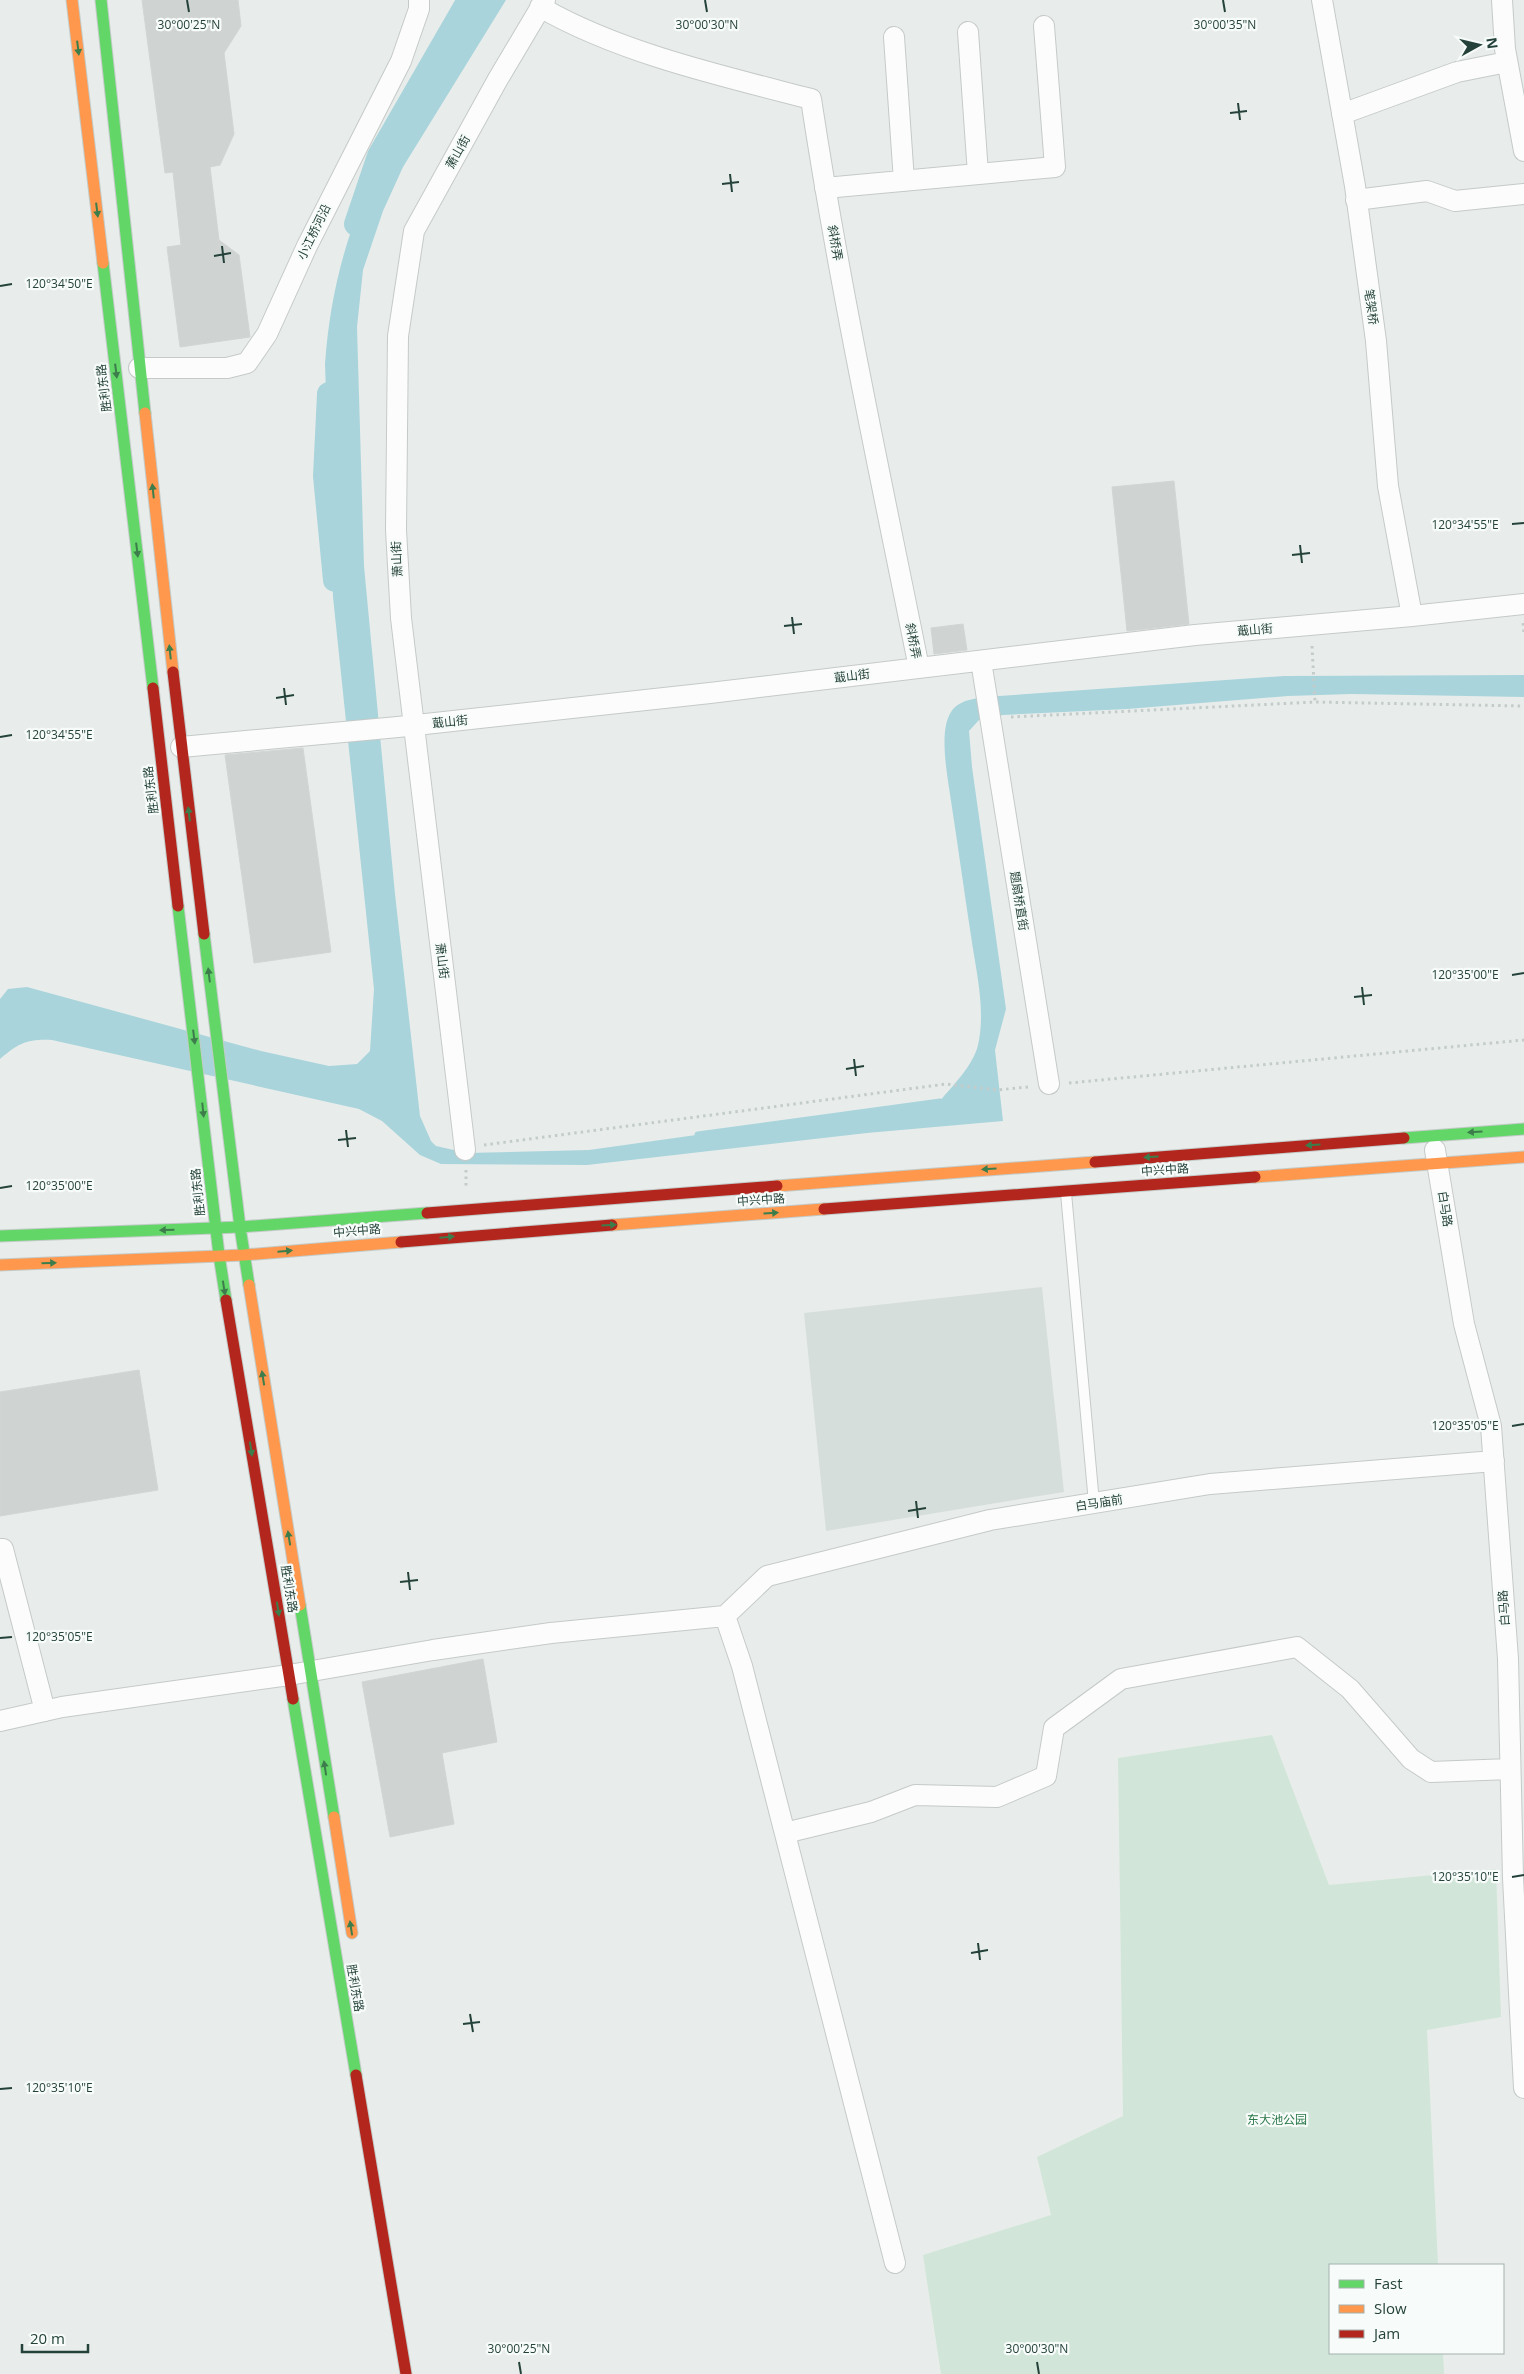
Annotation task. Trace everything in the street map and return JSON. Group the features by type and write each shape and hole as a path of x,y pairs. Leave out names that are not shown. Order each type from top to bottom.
{"main road":[{"name":"胜利东路","path":"72,0 219,1255 406,2374"},
{"name":"胜利东路","path":"101,0 181,746 240,1227 353,1944"},
{"name":"中兴中路","path":"0,1236 240,1227 1524,1129"},
{"name":"中兴中路","path":"0,1265 244,1255 466,1236 1524,1157"}],"street":[{"name":"小江桥河沿","path":"139,368 227,368 247,363 266,334 320,219 401,60 419,9 419,0"},
{"name":"笔架桥","path":"1322,0 1356,200 1376,341 1388,486 1412,616"},
{"path":"1502,0 1507,62 1523,139"},
{"name":"斜桥弄","path":"542,4 560,18 635,48 708,72 811,99 853,343 919,668"},
{"name":"萧山街","path":"465,1149 405,726 398,569 396,443 398,336 414,231 542,4"},
{"path":"825,188 1055,167 1044,26"},
{"path":"968,32 978,174"},
{"path":"894,37 904,181"},
{"path":"1342,114 1457,72 1507,62"},
{"path":"1356,200 1427,191 1455,201 1524,194"},
{"name":"蕺山街","path":"181,746 342,733 1195,635 1524,604"},
{"name":"题扇桥直街","path":"980,661 1049,1084"},
{"name":"白马路","path":"1432,1135 1464,1324 1491,1426 1508,1659 1513,1878 1524,2088"},
{"name":"白马庙前","path":"725,1616 767,1576 990,1520 1210,1484 1494,1461"},
{"path":"0,1549 3,1549 45,1711"},
{"path":"0,1721 45,1711 289,1675 433,1650 551,1633 725,1616 742,1666 895,2263"},
{"path":"785,1832 871,1812 915,1795 997,1798 1046,1776 1054,1728 1121,1679 1297,1647 1350,1689 1411,1760 1431,1772 1510,1770"}],"lane":[{"path":"1066,1191 1094,1504"}],"path":[{"path":"1313,670 1315,702"},
{"path":"1009,724 1008,717 1315,702 1524,706"},
{"path":"465,1149 946,1084 997,1090 1524,1040"}],"shaded area":[{"path":"1042,1287 1064,1492 826,1531 804,1313"}],"green space":[{"name":"东大池公园","path":"1272,1735 1329,1885 1496,1869 1501,2017 1427,2030 1438,2264 1329,2264 1329,2354 1443,2354 1444,2374 941,2374 923,2255 1051,2215 1037,2157 1123,2116 1118,1758"}],"water":[{"path":"468,0 506,0 403,167 383,211 363,270 357,327 364,566 395,894 420,1116 431,1141 436,1146 467,1153 589,1150 940,1101 972,1060 978,1045 981,1018 981,1004 944,743 947,721 951,712 960,703 979,698 999,696 1284,676 1524,675 1524,697 1352,694 1288,696 1127,709 1003,715 979,720 969,731 972,767 1006,1009 995,1050 1003,1121 867,1133 587,1165 441,1164 420,1155 382,1121 359,1109 52,1040 36,1040 24,1043 0,1059 0,999 8,989 27,987 261,1051 329,1066 357,1064 370,1051 374,989 333,597 325,364 336,284 360,206"}],"building":[{"path":"142,0 238,0 241,26 224,53 234,134 220,165 210,167 219,240 239,255 250,337 180,347 167,247 181,245 173,172 165,173"},
{"path":"1174,481 1189,624 1127,631 1112,487"},
{"path":"963,624 967,650 934,654 931,628"},
{"path":"303,748 331,952 254,963 225,755"},
{"path":"139,1370 158,1490 0,1516 0,1392"},
{"path":"483,1659 497,1742 442,1753 454,1824 390,1837 362,1682"}],"waterway":[{"path":"356,224 379,156 469,0"},
{"path":"329,394 325,476 335,580"},
{"path":"698,1135 940,1102"}],"traffic: fast":[{"path":"101,0 145,413"},
{"path":"103,263 153,688"},
{"path":"178,906 219,1255 226,1300"},
{"path":"204,934 240,1227 249,1285"},
{"path":"1404,1138 1524,1129"},
{"path":"0,1236 240,1227 427,1213"},
{"path":"300,1605 334,1817"},
{"path":"293,1699 356,2075"}],"traffic: slow":[{"path":"72,0 103,263"},
{"path":"145,413 173,672"},
{"path":"1255,1177 1524,1157"},
{"path":"777,1186 1095,1162"},
{"path":"612,1225 824,1209"},
{"path":"0,1265 244,1255 401,1242"},
{"path":"249,1285 300,1605"},
{"path":"334,1817 352,1933"}],"traffic: jam":[{"path":"173,672 204,934"},
{"path":"153,688 178,906"},
{"path":"1095,1162 1404,1138"},
{"path":"824,1209 1255,1177"},
{"path":"427,1213 777,1186"},
{"path":"401,1242 612,1225"},
{"path":"226,1300 293,1699"},
{"path":"356,2075 406,2374"}]}
